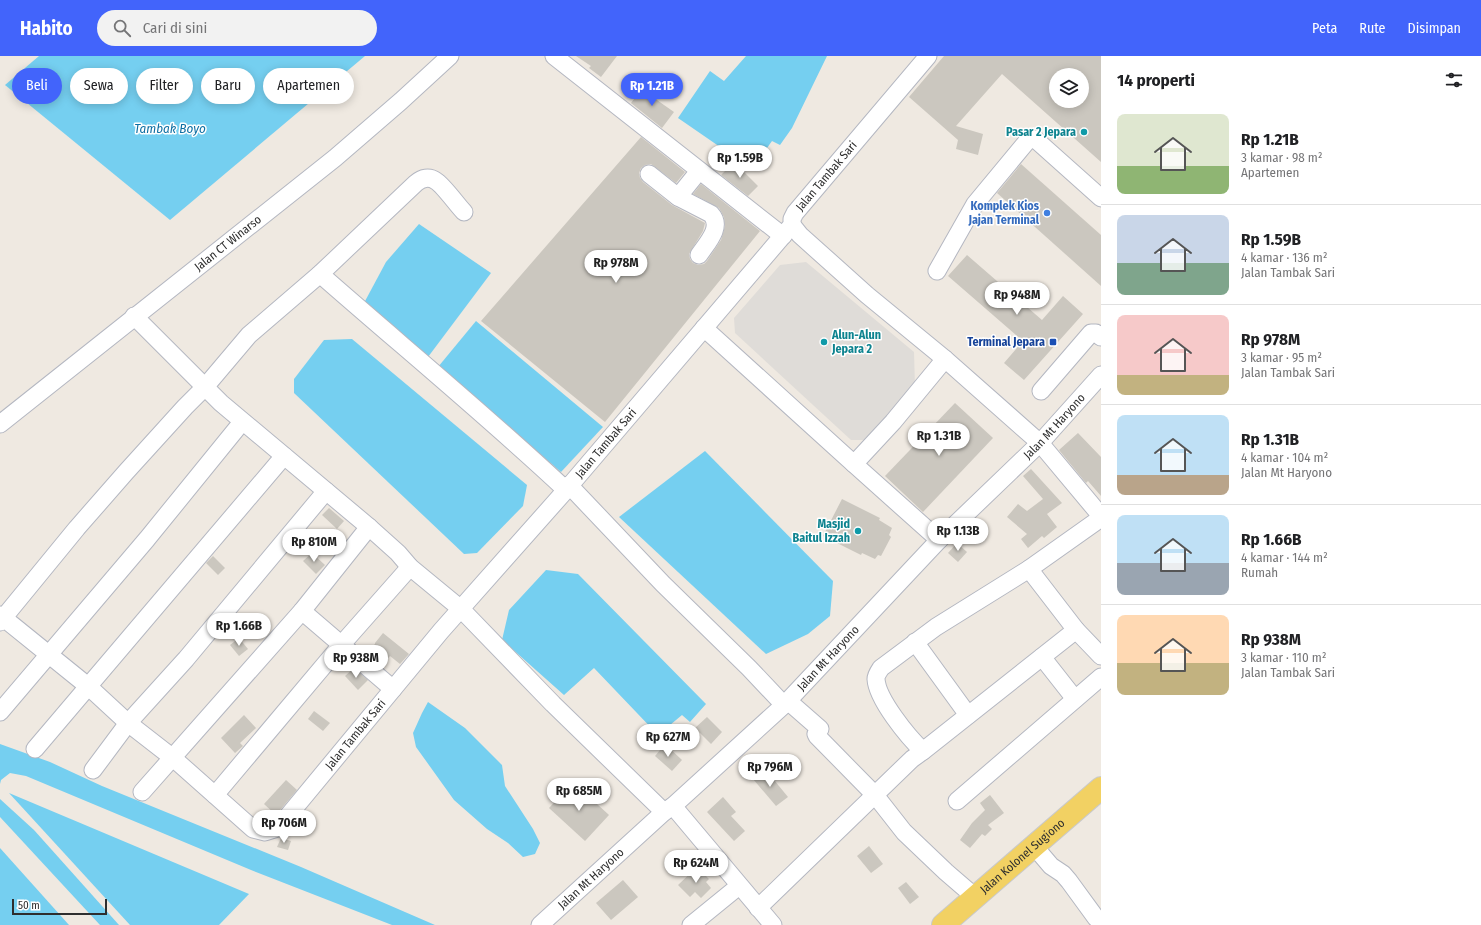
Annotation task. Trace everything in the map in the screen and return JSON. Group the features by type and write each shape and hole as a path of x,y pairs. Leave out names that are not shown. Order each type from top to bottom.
{"main road":[{"name":"Jalan Kolonel Sugiono","path":"943,925 1101,788"}],"street":[{"name":"Jalan CT Winarso","path":"0,424 134,316 335,158 450,56"},
{"path":"554,56 699,170 788,231 800,235 867,295 945,359 1040,443 1101,517 1029,569 936,627 881,668 876,677 878,689 883,700 914,743 923,751"},
{"name":"Jalan Tambak Sari","path":"215,795 253,829 265,832 278,828 461,609 788,231 795,213 928,56"},
{"path":"937,271 975,204 1028,140 1035,139 1101,198"},
{"path":"678,197 699,170"},
{"path":"649,174 678,197 714,217 716,227 699,255"},
{"path":"410,567 342,644 215,795 173,758 128,723 89,687 49,654 1,618 126,472 205,387 249,336 320,274 422,178 436,181 464,212"},
{"path":"320,274 388,334 568,487 663,584 749,668 786,703 820,729 816,734 817,736 875,795 904,832 975,897"},
{"path":"134,316 242,422 369,527 398,553 410,567 461,609 553,704 669,809 773,925"},
{"path":"704,328 940,540"},
{"path":"1041,391 1091,333 1096,333 1101,337"},
{"path":"854,464 893,422 945,359"},
{"name":"Jalan Mt Haryono","path":"540,925 786,703 940,540 1040,443 1101,375"},
{"path":"0,712 148,539 242,422"},
{"path":"35,750 284,456"},
{"path":"93,770 128,723 191,653 326,491"},
{"path":"142,792 302,611 369,527"},
{"path":"1029,569 1076,630 1101,656"},
{"path":"302,611 393,689"},
{"path":"758,908 912,759 1076,630"},
{"path":"915,642 968,715"},
{"path":"1042,657 1075,700"},
{"path":"957,801 1101,677"},
{"path":"1034,846 1051,866 1063,874 1096,918 1101,921"},
{"path":"691,925 739,886"}],"shaded area":[{"name":"Alun-Alun Jepara 2","path":"806,262 914,352 915,387 867,440 851,440 735,333 734,318 780,265"}],"water":[{"name":"Tambak Boyo","path":"39,56 365,56 351,68 263,68 263,104 308,104 170,220 28,104 62,104 62,68 25,68"},
{"path":"746,56 827,56 792,128 780,145 772,141 752,169 678,118 710,71 724,81"},
{"name":"Tambak Boyo","path":"12,79 12,91 5,85"},
{"path":"419,224 491,273 428,357 364,303 386,262"},
{"path":"476,321 603,427 561,472 438,367"},
{"path":"352,339 527,485 523,506 477,553 464,554 294,393 294,379 324,340"},
{"path":"705,451 833,581 830,616 808,634 766,654 619,517"},
{"path":"546,570 578,574 706,704 690,722 682,715 658,735 594,668 564,695 502,640 509,610"},
{"path":"428,702 465,728 502,765 505,786 533,829 540,843 535,854 523,857 508,843 487,829 454,800 416,747 413,733"},
{"path":"0,744 50,762 102,786 301,867 435,925 392,925 251,870 26,776 10,773 1,780 0,784"},
{"path":"9,793 249,894 219,925 130,925"},
{"path":"0,799 34,830 119,925 100,925 0,817"},
{"path":"0,848 69,925 0,925"}],"building":[{"path":"576,56 617,56 601,77 589,68 591,66"},
{"path":"944,56 1101,56 1101,162 1002,74 956,126 983,134 978,155 956,149 958,140 909,97"},
{"path":"644,86 656,95 654,98 674,112 662,128 631,103"},
{"path":"641,137 685,172 676,183 651,164 645,165 641,168 639,173 643,182 672,205 705,223 703,231 689,254 693,263 698,265 704,264 707,261 721,240 725,226 724,217 719,208 693,194 701,184 760,231 605,422 481,321"},
{"path":"735,161 746,170 744,172 758,186 748,196 721,175"},
{"name":"Komplek Kios Jajan Terminal","path":"1021,164 1101,235 1101,286 997,193"},
{"path":"967,255 1042,320 1063,296 1083,314 1024,380 1004,363 1023,341 948,276"},
{"path":"955,403 993,438 923,512 885,476"},
{"path":"1078,433 1101,457 1101,496 1088,481 1086,483 1059,450"},
{"path":"1031,469 1062,503 1047,514 1057,527 1044,538 1042,536 1028,548 1021,539 1027,534 1007,517 1018,504 1027,511 1043,499 1023,476"},
{"name":"Masjid Baitul Izzah","path":"842,499 880,518 879,520 892,528 889,535 891,537 881,556 878,555 875,559 862,553 861,555 823,536"},
{"path":"329,508 344,521 337,529 322,515"},
{"path":"957,543 967,552 958,562 948,553"},
{"path":"312,553 325,565 316,574 303,561"},
{"path":"213,556 225,568 218,575 206,563"},
{"path":"383,633 409,654 400,664 390,656 381,666 366,653"},
{"path":"239,638 248,649 239,656 230,645"},
{"path":"354,668 368,680 358,690 345,676"},
{"path":"314,711 330,723 323,731 308,719"},
{"path":"244,715 256,728 240,743 243,746 235,753 221,738"},
{"path":"707,717 722,732 711,744 695,728"},
{"path":"665,744 682,760 672,771 655,756"},
{"path":"765,769 788,797 776,806 753,779"},
{"path":"286,780 297,790 276,815 264,804"},
{"path":"573,782 609,815 585,841 549,808"},
{"path":"990,795 1004,813 988,825 992,829 985,836 982,834 970,848 960,840 972,823 985,810 980,803"},
{"path":"723,797 736,812 731,816 745,831 734,841 707,812"},
{"path":"281,838 291,841 288,850 277,847"},
{"path":"869,846 883,864 871,873 857,856"},
{"path":"697,867 709,879 706,882 711,888 701,898 695,892 690,897 678,885"},
{"path":"623,880 638,897 611,920 596,903"},
{"path":"906,882 919,897 910,904 898,888"}],"place":[{"name":"Pasar 2 Jepara","path":"1084,132"},
{"name":"Komplek Kios Jajan Terminal","path":"1047,213"},
{"name":"Alun-Alun Jepara 2","path":"824,342"},
{"name":"Terminal Jepara","path":"1053,342"},
{"name":"Masjid Baitul Izzah","path":"858,531"}]}
